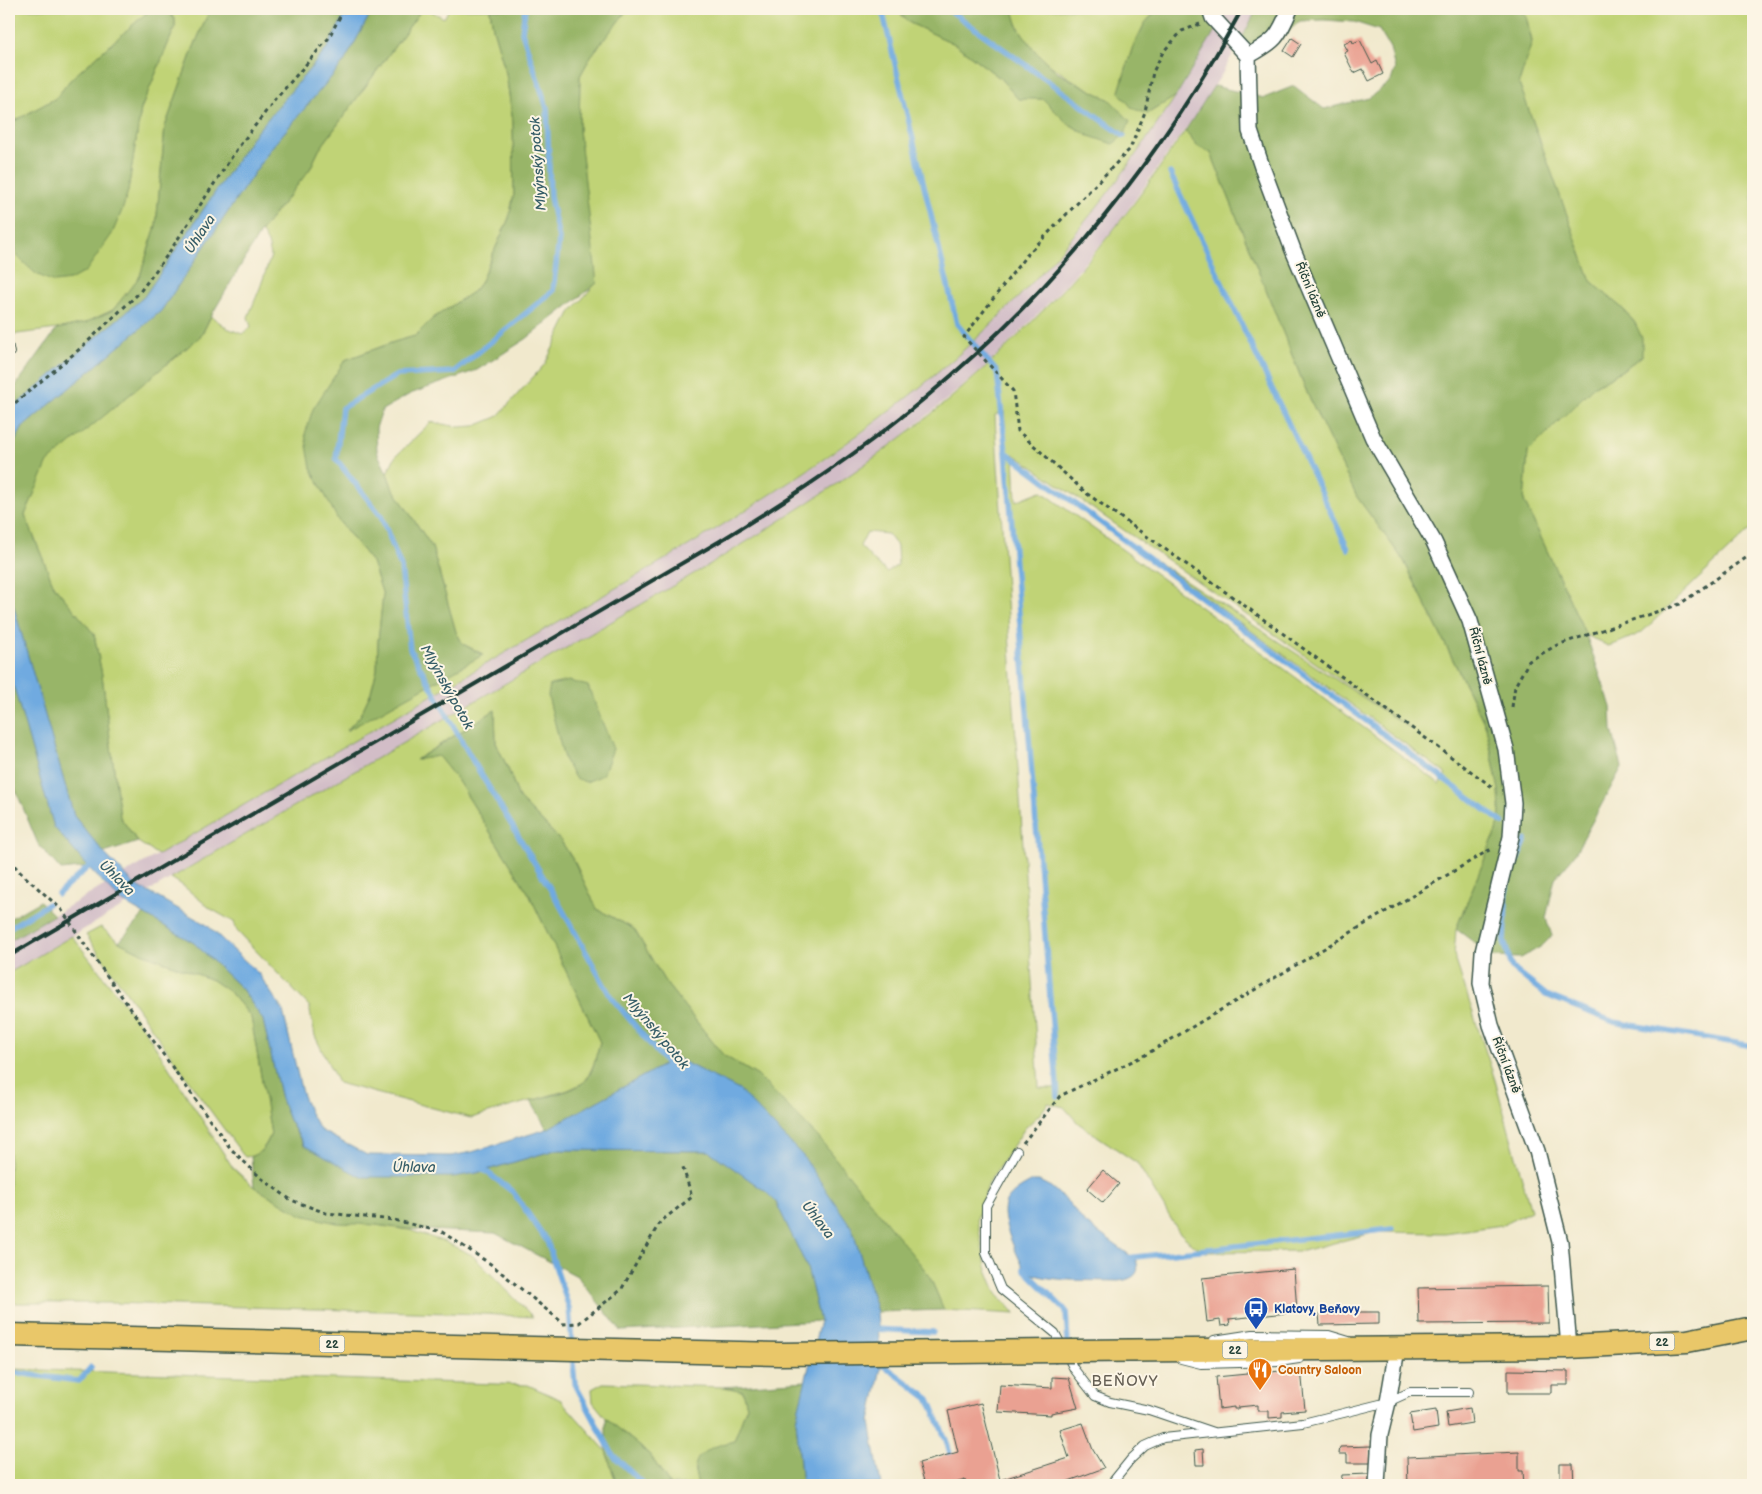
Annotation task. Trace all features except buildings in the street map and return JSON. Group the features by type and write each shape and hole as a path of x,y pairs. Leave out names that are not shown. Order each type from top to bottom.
{"main road":[{"name":"22","path":"9,1335 779,1354 1569,1346 1687,1341 1753,1328"}],"street":[{"path":"1212,13 1248,56 1269,44 1281,31 1290,9"},
{"name":"Říční lázně","path":"1248,56 1250,131 1263,170 1293,250 1373,438 1434,542 1470,622 1506,749 1514,803 1511,837 1483,952 1481,983 1491,1025 1537,1151 1560,1242 1569,1346"},
{"path":"1377,1485 1380,1436 1397,1349"}],"lane":[{"path":"1017,1151 986,1206 986,1253 1000,1289 1055,1333 1074,1369 1095,1396 1110,1402 1149,1410 1214,1432"},
{"path":"1110,1485 1131,1459 1145,1446 1163,1438 1303,1423 1388,1402 1410,1392 1469,1392"}],"path":[{"path":"9,408 82,346 139,293 168,254 236,149 274,101 303,70 328,39 344,9"},
{"path":"1212,13 1182,31 1163,52 1153,72 1145,112 1130,148 1025,257 964,337 1012,391 1018,431 1086,493 1248,608 1514,803"},
{"path":"1511,713 1516,686 1529,661 1557,646 1680,604 1753,553"},
{"path":"1017,1151 1060,1096 1145,1054 1511,837"},
{"path":"9,859 20,872 60,909 231,1149 261,1178 291,1200 326,1213 394,1220 442,1232 492,1266 564,1324 579,1323 621,1290 660,1222 692,1197 682,1164"}],"shaded area":[{"path":"1227,9 1257,9 1222,74 1198,111 1114,229 1057,294 999,354 888,448 772,527 702,569 9,973 9,941 688,546 757,504 824,460 871,426 957,356 980,334 1037,276 1093,212 1176,96"}],"green space":[{"path":"9,9 14,9 15,25 9,42"},
{"path":"14,9 151,9 71,79 56,98 9,124 9,42 15,25"},
{"path":"151,9 167,9 175,20 175,27 141,109 128,191 123,208 112,234 86,271 70,280 54,282 36,274 19,258 9,241 9,124 56,98 71,79"},
{"path":"167,9 210,9 193,49 165,127 156,226 140,276 113,310 85,323 57,329 9,335 9,241 19,258 112,234 128,191 141,109 175,27 175,20"},
{"path":"210,9 348,9 326,50 254,135 144,297 9,411 9,395 57,329 85,323 113,310 140,276 156,226 165,127 193,49"},
{"path":"373,9 422,9 319,150 310,169 261,231 201,336 48,462 25,515 54,586 94,634 102,675 120,817 138,842 104,853 74,816 9,590 9,452 23,427 161,311 271,148 344,62"},
{"path":"422,9 427,9 444,18 449,9 490,9 493,28 506,73 513,123 514,194 509,218 480,283 474,291 432,319 415,336 345,360 338,520 372,562 383,595 377,670 371,692 360,716 348,729 483,654 463,644 456,632 432,547 392,487 387,473 395,457 431,422 459,427 475,426 497,417 545,364 570,313 596,283 579,130 580,76 591,56 628,9 895,9 910,23 955,44 1000,78 1018,98 1043,99 1066,122 1089,136 1110,100 1079,84 1040,56 1020,30 1013,13 1017,9 1158,9 1145,23 1132,49 1119,92 1147,114 1176,96 1103,199 1028,287 957,356 860,433 758,503 688,546 158,855 138,842 120,817 102,675 94,634 54,586 25,515 47,462 201,336 211,316 227,328 242,334 251,327 248,317 271,256 268,243 261,231 310,169 319,150"},
{"path":"490,9 628,9 591,56 580,76 579,130 597,283 526,339 477,370 410,394 382,410 376,428 377,452 392,487 432,547 456,632 463,644 483,655 346,731 360,716 371,692 377,670 383,595 372,562 338,520 311,468 305,434 313,409 345,360 415,336 432,319 474,291 480,283 509,218 514,194 513,123 506,73 493,28"},
{"path":"895,9 1017,9 1014,13 1018,27 1036,52 1058,73 1110,100 1130,121 1125,134 1113,144 1089,136 1066,122 1043,99 1018,99 1000,78 955,44 910,23"},
{"path":"1158,9 1202,9 1216,29 1176,96 1147,114 1132,108 1119,92 1132,49 1145,23"},
{"path":"1257,9 1518,9 1526,16 1532,42 1519,83 1591,281 1624,310 1635,323 1642,338 1642,356 1593,387 1528,452 1524,501 1586,635 1611,707 1612,730 1622,767 1573,857 1555,878 1546,918 1552,936 1542,946 1521,958 1494,957 1456,929 1499,824 1499,790 1486,726 1404,561 1357,497 1308,395 1211,153 1197,146 1185,131 1214,86 1264,98 1294,86 1324,109 1369,98 1391,81 1395,69 1390,48 1379,30 1354,22 1324,20 1300,21 1268,49 1240,42"},
{"path":"1519,9 1753,9 1753,527 1641,633 1608,646 1586,635 1524,501 1528,452 1593,387 1642,356 1635,323 1624,310 1591,281 1519,83 1532,41 1526,16"},
{"path":"1185,131 1197,146 1211,153 1308,395 1357,497 1404,561 1486,727 1499,790 1499,824 1456,929 1454,955 1495,1080 1531,1211 1502,1225 1445,1233 1376,1232 1303,1251 1206,1252 1193,1245 1179,1232 1137,1163 1078,1123 1064,1107 1048,1103 1041,1113 1025,1128 989,1182 977,1219 986,1267 997,1294 1016,1314 944,1310 929,1275 773,1092 758,1076 723,1055 665,982 634,929 597,909 575,863 561,841 519,798 496,743 495,710 417,759 438,755 458,781 529,894 600,1042 593,1066 585,1082 568,1090 471,1118 338,1083 315,1036 309,1006 237,931 234,922 211,909 171,878 702,569 844,479 912,429 977,375 1048,305 1114,229","holes":["1004,411 1059,1088 1039,1088 995,415","1014,454 1411,729 1156,561 1446,774 1440,784 1041,491 1016,501","867,532 888,534 897,546 898,565 887,572 874,561 860,546"]},
{"path":"9,670 54,827 88,867 61,870 38,844 9,774"},
{"path":"569,681 588,686 613,749 603,775 586,782 575,778 564,759 548,696 550,685"},
{"path":"495,710 496,743 519,798 561,841 575,863 597,909 634,929 665,982 723,1055 758,1076 818,1137 929,1275 944,1310 877,1312 852,1228 739,1090 676,1058 547,1129 531,1101 565,1092 584,1082 592,1069 600,1042 529,894 458,781 438,756 416,760"},
{"path":"40,901 54,915 9,941 9,919"},
{"path":"144,914 194,943 242,989 263,1020 281,1099 289,1120 304,1146 477,1173 555,1150 709,1151 765,1191 776,1202 807,1267 820,1321 621,1331 577,1276 495,1233 405,1229 337,1223 302,1215 254,1187 251,1157 264,1148 271,1134 251,1017 231,993 212,980 119,942"},
{"path":"101,927 119,942 142,953 212,980 231,993 251,1017 271,1134 264,1147 258,1153 245,1157 243,1155 86,935"},
{"path":"72,936 144,1029 233,1168 254,1187 376,1225 409,1230 445,1242 472,1255 533,1317 110,1303 9,1303 9,973"},
{"path":"9,1369 528,1385 561,1400 606,1451 617,1485 9,1485"},
{"path":"806,1381 796,1420 802,1485 698,1485 695,1469 699,1457 709,1449 734,1441 747,1406 743,1391 724,1387"},
{"path":"603,1383 724,1387 743,1390 747,1406 734,1441 715,1447 694,1468 698,1485 670,1485 650,1455 606,1418 593,1402 592,1389"},
{"path":"606,1418 650,1455 670,1485 617,1485 606,1451"}],"water":[{"name":"Úhlava","path":"348,9 373,9 344,62 271,148 161,311 23,427 9,452 9,411 144,297 254,135 326,50"},
{"name":"Úhlava","path":"9,590 74,816 104,853 134,884 207,925 259,974 283,1011 302,1093 309,1111 320,1130 367,1155 451,1156 472,1152 547,1129 676,1058 739,1090 803,1156 852,1228 877,1312 881,1367 870,1422 881,1485 802,1485 796,1420 820,1321 807,1267 776,1202 765,1191 709,1151 555,1150 477,1173 453,1177 361,1177 305,1146 289,1120 281,1099 263,1020 242,989 194,943 121,901 88,867 54,827 9,670"},
{"path":"1033,1181 1039,1181 1051,1187 1069,1203 1084,1222 1135,1259 1138,1268 1135,1275 1118,1281 1068,1280 1042,1277 1024,1269 1009,1236 1004,1209 1011,1195"}],"waterway":[{"name":"Mlyýnský potok","path":"525,9 522,32 547,108 550,197 559,239 553,291 454,372 397,375 342,408 336,459 381,516 401,567 410,649 473,761 557,900 611,997 671,1069"},
{"path":"882,9 957,324 997,372 1006,452 1058,1097"},
{"path":"948,9 1124,136"},
{"path":"1170,173 1348,549"},
{"path":"1006,452 1503,823"},
{"path":"1526,840 1507,882 1504,941 1512,968 1546,995 1614,1022 1753,1046"},
{"name":"Úhlava","path":"58,894 94,862"},
{"path":"9,928 48,904"},
{"path":"479,1166 513,1192 547,1241 569,1308 572,1343"},
{"path":"1126,1258 1392,1229"},
{"path":"1024,1269 1066,1311 1068,1343"},
{"path":"872,1329 933,1332"},
{"path":"572,1353 575,1384 613,1455 644,1485"},
{"path":"878,1361 929,1399 946,1440 952,1461"},
{"path":"9,1372 79,1381 91,1367"}],"railway":[{"path":"9,956 720,541 851,456 901,418 973,357 1018,313 1102,219 1141,169 1177,117 1211,64 1242,9"}],"place":[{"name":"Klatovy, Beňovy","path":"1256,1330"},
{"name":"Country Saloon","path":"1260,1391"}],"district":[{"name":"BEŇOVY","path":"1125,1381"}]}
